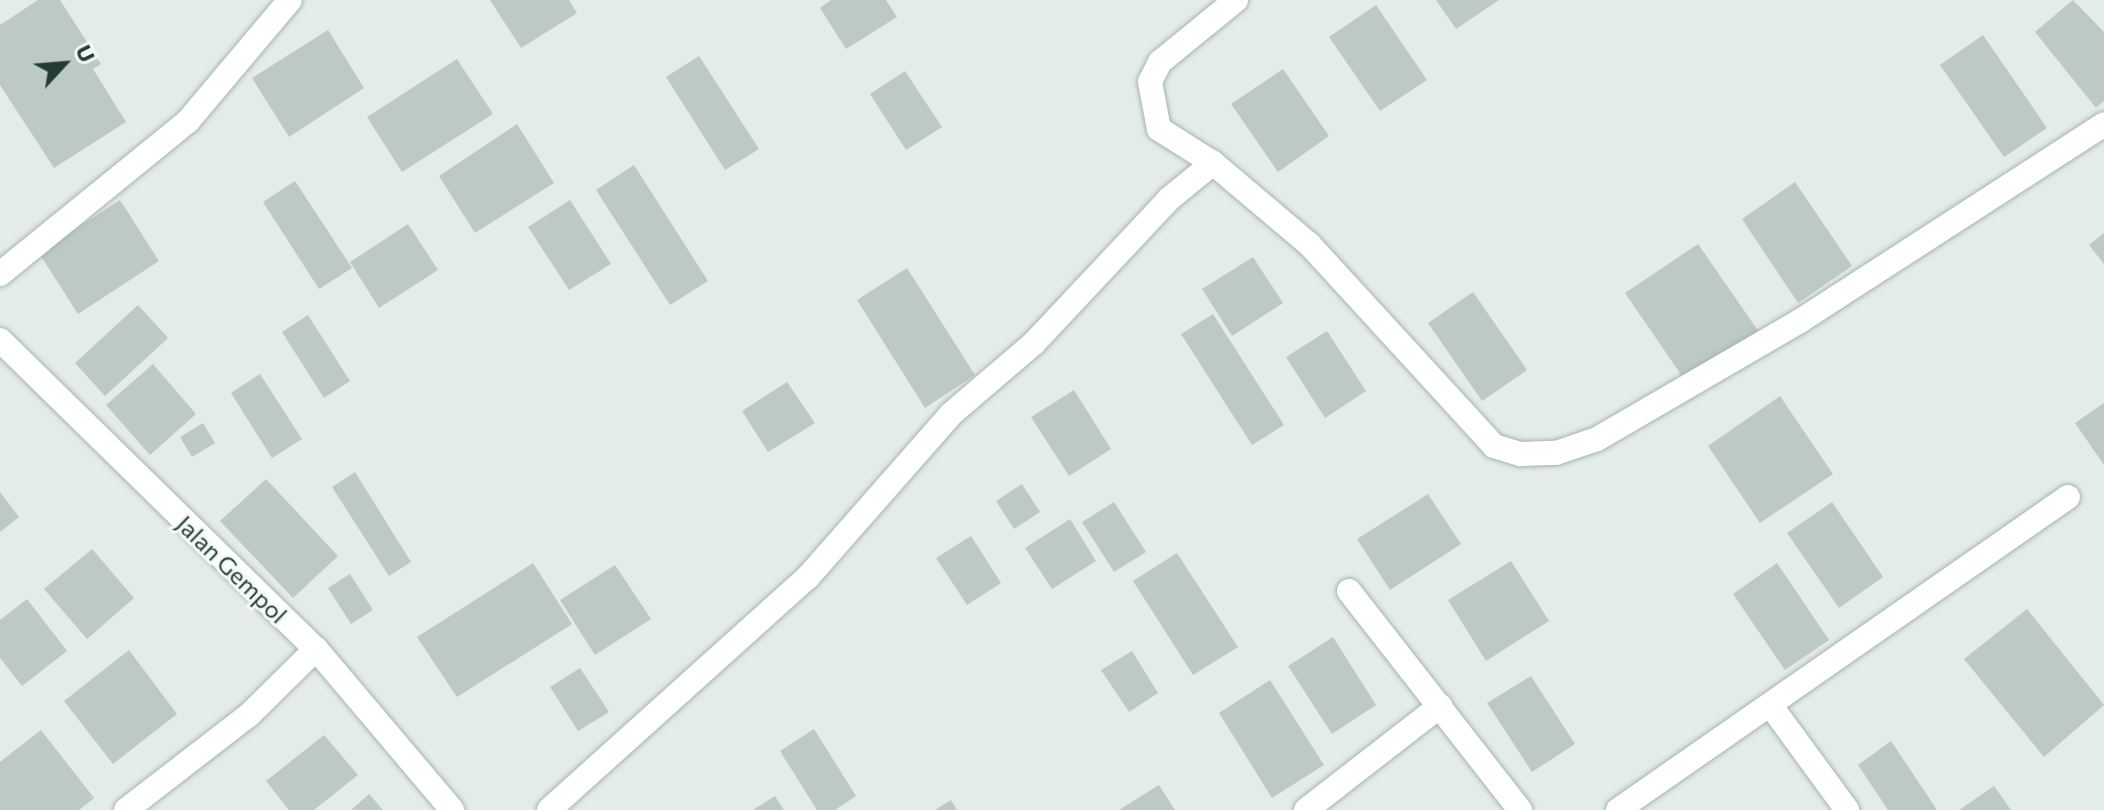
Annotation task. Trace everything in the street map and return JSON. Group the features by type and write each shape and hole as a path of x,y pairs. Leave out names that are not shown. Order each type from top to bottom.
{"street":[{"path":"0,274 188,121 290,0"},
{"path":"1236,0 1160,62 1150,82 1159,129 1213,163 1309,244 1494,446 1521,454 1556,453 1597,439 1800,321 2104,124"},
{"path":"549,810 808,577 951,414 1034,343 1169,199 1213,163"},
{"name":"Jalan Gempol","path":"0,340 316,649 452,810"},
{"path":"1618,810 2068,497"},
{"path":"1349,591 1520,810"},
{"path":"126,810 249,715 316,649"},
{"path":"1306,810 1440,706"},
{"path":"1771,706 1847,810"}],"building":[{"path":"38,0 60,0 101,64 93,69 126,122 54,168 0,85 0,25"},
{"path":"490,0 569,0 577,13 521,48"},
{"path":"831,0 886,0 897,17 846,49 820,8"},
{"path":"1436,0 1499,0 1456,29"},
{"path":"2073,0 2104,32 2104,101 2096,108 2035,32"},
{"path":"1376,5 1427,80 1380,111 1329,37"},
{"path":"328,30 364,88 289,137 252,78"},
{"path":"1983,35 2047,128 2004,157 1940,65"},
{"path":"699,56 759,149 725,170 666,77"},
{"path":"457,59 493,114 402,172 367,117"},
{"path":"1283,69 1329,136 1278,172 1231,104"},
{"path":"905,71 942,127 906,150 870,94"},
{"path":"517,124 554,183 475,233 439,176"},
{"path":"634,165 708,281 670,305 596,190"},
{"path":"295,181 352,268 319,289 263,202"},
{"path":"1795,182 1852,266 1798,303 1742,219"},
{"path":"120,200 159,261 78,314 39,253"},
{"path":"570,200 611,264 569,290 528,227"},
{"path":"408,224 438,270 379,308 350,262"},
{"path":"2104,233 2104,264 2089,245"},
{"path":"1698,244 1759,332 1686,382 1625,293"},
{"path":"1253,257 1283,303 1232,336 1202,289"},
{"path":"907,268 975,375 925,408 857,300"},
{"path":"1473,292 1527,370 1482,401 1428,323"},
{"path":"138,305 168,338 105,396 75,363"},
{"path":"1213,314 1284,425 1252,445 1181,334"},
{"path":"308,315 350,381 324,398 282,332"},
{"path":"1327,331 1366,391 1325,418 1286,357"},
{"path":"153,364 196,414 150,455 106,405"},
{"path":"260,374 302,439 272,458 231,393"},
{"path":"787,382 815,423 768,452 742,411"},
{"path":"1074,390 1111,449 1069,476 1031,417"},
{"path":"1780,396 1833,474 1760,523 1708,446"},
{"path":"2104,403 2104,465 2075,423"},
{"path":"203,423 215,443 192,457 180,437"},
{"path":"355,472 411,562 389,576 332,487"},
{"path":"266,479 338,556 293,598 220,521"},
{"path":"1022,484 1040,512 1014,529 996,501"},
{"path":"0,492 19,517 0,532"},
{"path":"1428,494 1461,544 1390,590 1357,539"},
{"path":"1114,502 1146,552 1114,572 1082,522"},
{"path":"1832,502 1883,577 1839,608 1787,533"},
{"path":"1070,519 1096,561 1052,589 1025,548"},
{"path":"971,536 1001,583 967,605 936,558"},
{"path":"92,549 134,598 87,639 44,589"},
{"path":"1177,553 1238,647 1193,675 1133,581"},
{"path":"1511,561 1549,621 1486,661 1448,600"},
{"path":"533,563 572,624 457,697 417,637"},
{"path":"1777,563 1829,640 1785,670 1733,594"},
{"path":"615,565 651,619 595,655 560,600"},
{"path":"350,574 373,610 351,624 328,588"},
{"path":"27,599 67,651 22,686 0,658 0,620"},
{"path":"2027,609 2104,705 2044,757 1964,659"},
{"path":"1333,637 1376,705 1332,734 1288,666"},
{"path":"129,650 177,714 113,764 64,701"},
{"path":"1132,651 1158,693 1129,712 1101,670"},
{"path":"580,668 609,712 578,731 550,687"},
{"path":"1531,676 1575,744 1532,772 1487,703"},
{"path":"1270,680 1324,765 1272,798 1219,713"},
{"path":"814,729 856,796 835,810 817,810 780,751"},
{"path":"41,730 94,798 79,810 0,810 0,762"},
{"path":"324,735 358,775 314,810 289,810 266,781"},
{"path":"1891,741 1937,810 1888,810 1858,765"},
{"path":"1159,785 1175,810 1119,810"},
{"path":"1994,786 2011,810 1959,810"},
{"path":"369,794 383,810 351,810"},
{"path":"775,796 784,810 753,810"},
{"path":"951,800 957,810 935,810"}]}
